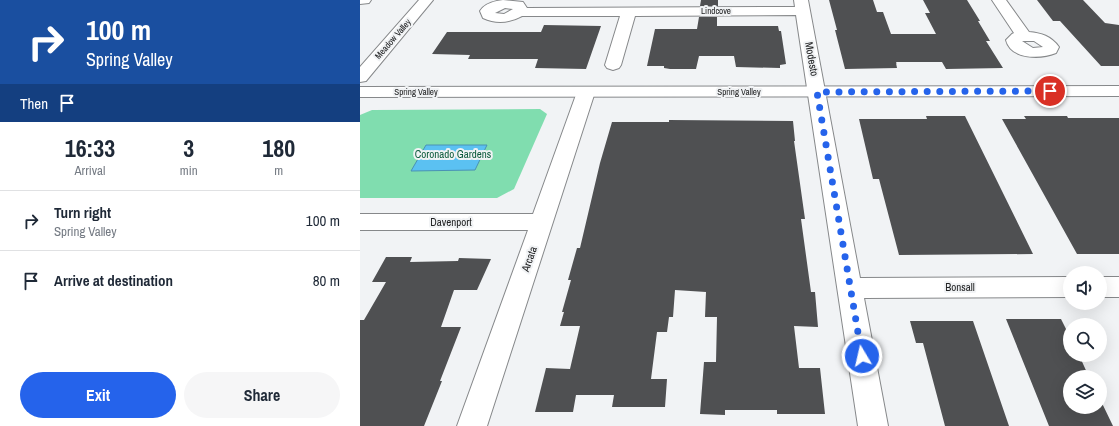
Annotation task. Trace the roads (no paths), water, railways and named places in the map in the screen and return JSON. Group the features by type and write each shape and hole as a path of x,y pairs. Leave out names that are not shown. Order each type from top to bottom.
{"street":[{"name":"Meadow Valley","path":"360,77 426,0"},
{"path":"999,0 1024,36"},
{"name":"Lindcove","path":"519,12 629,11 802,5"},
{"name":"Modesto","path":"802,5 873,426"},
{"path":"613,65 629,11"},
{"name":"Spring Valley","path":"360,92 1119,91"},
{"name":"Arcata","path":"472,426 586,92"},
{"name":"Davenport","path":"360,222 542,222"},
{"name":"Bonsall","path":"850,288 1063,287"},
{"path":"1107,287 1119,287"}],"water":[{"path":"426,145 487,145 475,170 411,171"}],"park label":[{"name":"Coronado Gardens","path":"453,154"}]}
